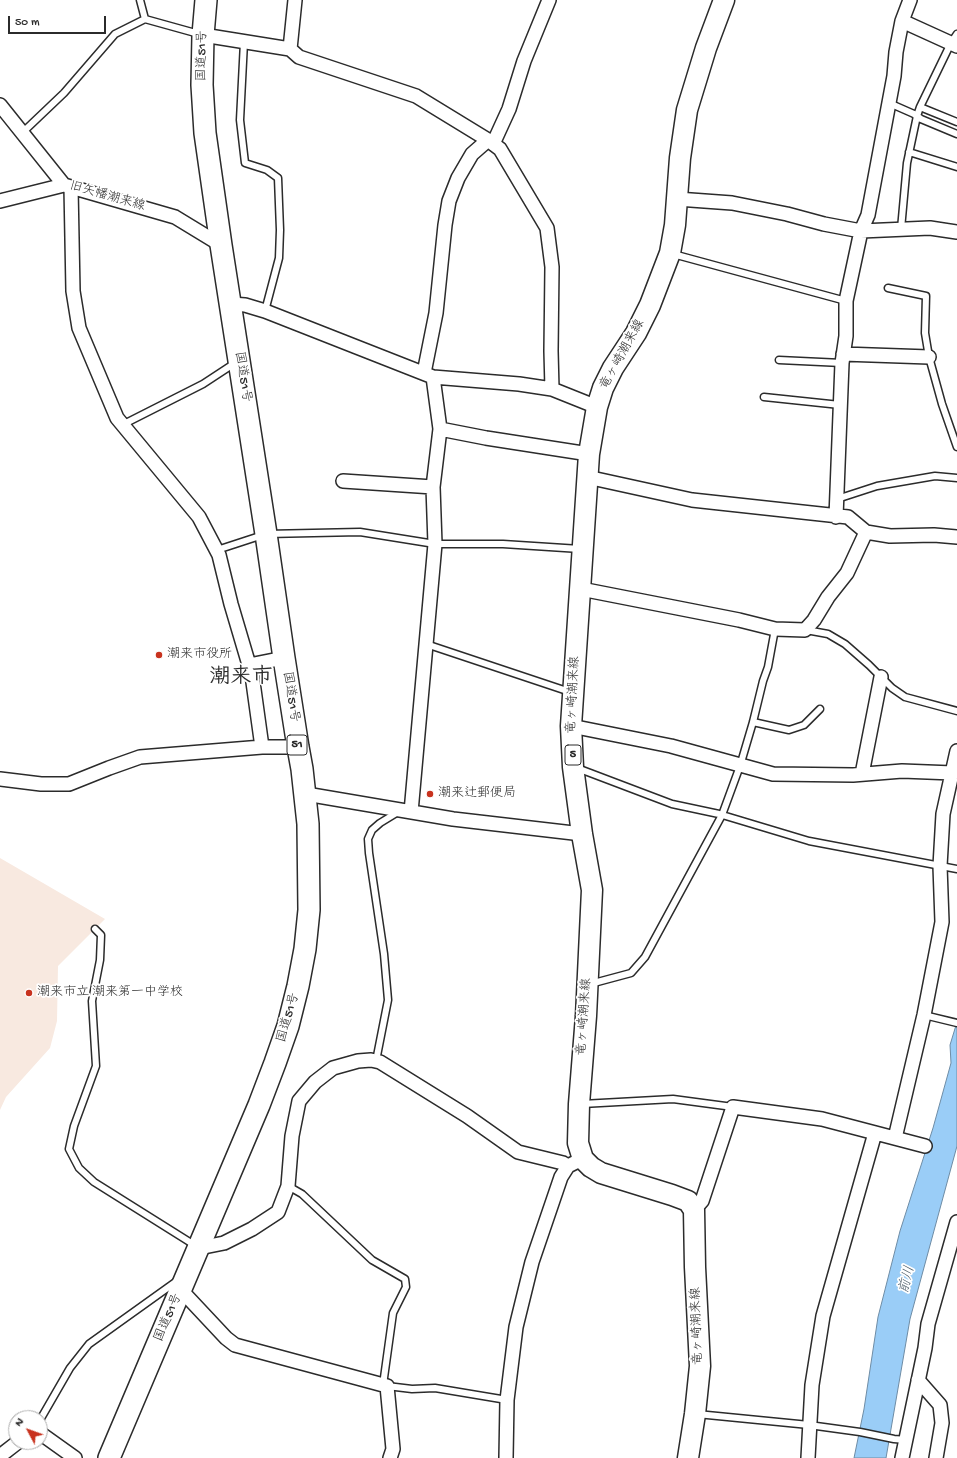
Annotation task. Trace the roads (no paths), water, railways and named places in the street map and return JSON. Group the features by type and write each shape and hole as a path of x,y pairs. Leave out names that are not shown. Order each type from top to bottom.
{"highway":[{"name":"国道51号","path":"109,1458 270,1077 288,1026 298,986 305,949 309,910 308,824 306,794 284,658 205,132 202,85 203,35 206,0"}],"main road":[{"name":"竜ヶ崎潮来線","path":"575,1162 578,1143 579,1104 588,985 592,890 582,834 573,767 571,726 572,693 584,549 589,454 597,407 603,388 613,368 636,333 650,305 670,253 675,225 680,158 687,110 706,48 724,0"},
{"path":"575,1162 591,1167 601,1173 688,1201 694,1210"},
{"name":"竜ヶ崎潮来線","path":"688,1458 695,1414 700,1366 694,1210"}],"street":[{"path":"290,49 295,0"},
{"path":"406,811 426,644 435,544 433,487 440,429 428,375 449,201 458,178 472,154 491,142 509,109 527,54 549,0"},
{"path":"836,516 840,405 846,336 846,301 861,231 868,216 894,76 896,52 902,21 910,0"},
{"path":"902,21 955,41"},
{"path":"203,35 290,49 299,57 416,96 500,149 547,228 552,267 552,389"},
{"name":"旧矢幡潮来線","path":"0,105 67,186 175,217 221,245"},
{"path":"0,201 67,186 73,291 79,328 117,418 199,516 217,550 230,604 252,675 262,747"},
{"path":"677,199 732,204 787,214 824,224 861,231 930,228 957,232"},
{"path":"231,304 246,305 265,311 428,375 519,384 552,389 597,407"},
{"path":"843,359 930,357"},
{"path":"440,429 486,438 589,454"},
{"path":"587,477 692,500 848,517 866,532 890,536 957,536"},
{"path":"343,480 433,487"},
{"path":"581,589 739,620 775,630 805,630 814,620 828,597 847,573 866,532"},
{"path":"249,665 284,658"},
{"path":"862,774 882,677"},
{"path":"571,726 671,746 773,774 862,774 902,771 952,773"},
{"path":"0,778 41,784 69,784 140,757 262,747 298,747"},
{"path":"896,1138 924,1015 942,922 940,866 943,814 957,751"},
{"path":"306,794 453,819 582,834"},
{"path":"199,1248 224,1243 252,1229 278,1212 288,1186 292,1136 298,1101 315,1082 334,1068 358,1061 380,1062 467,1116 518,1152 563,1163 575,1162"},
{"path":"694,1210 702,1201 733,1107 822,1119 925,1146"},
{"path":"808,1458 812,1385 823,1316 875,1133"},
{"path":"506,1458 507,1400 516,1327 532,1262 561,1177 575,1162"},
{"path":"902,1458 900,1440 918,1380 925,1348 928,1324 957,1222"},
{"path":"184,1282 226,1338 235,1345 385,1386 392,1449 390,1458"},
{"path":"918,1380 940,1405 942,1423 936,1458"},
{"path":"48,1439 75,1458"},
{"path":"0,1456 8,1450"}],"lane":[{"path":"140,0 145,19"},
{"path":"22,133 64,93 115,34 145,19 203,35"},
{"path":"901,229 907,163 917,116 920,107 955,41"},
{"path":"244,42 240,120 245,163 267,170 278,178 280,230 279,258 265,311"},
{"path":"889,103 921,119 957,134"},
{"path":"920,107 957,122"},
{"path":"909,152 957,167"},
{"path":"670,253 846,301"},
{"path":"888,288 926,296 925,333 942,404 957,447"},
{"path":"779,360 843,359"},
{"path":"122,425 203,384 239,360"},
{"path":"764,398 840,405"},
{"path":"837,499 877,486 935,476 957,478"},
{"path":"217,550 266,534 360,532 435,544 503,544 584,549"},
{"path":"588,985 630,973 644,957 722,815 740,766 753,722 768,667 775,630"},
{"path":"805,630 828,634 845,644 892,688 905,697 957,711"},
{"path":"426,644 572,693"},
{"path":"753,722 789,730 804,725 820,709"},
{"path":"573,767 672,804 722,815 809,841 957,869"},
{"path":"376,1061 388,1000 384,954 368,839 372,830 380,823 406,811"},
{"path":"95,929 101,935 100,960 92,1001 96,1066 74,1126 69,1150 79,1168 94,1182 199,1248"},
{"path":"924,1015 956,1022"},
{"path":"579,1104 672,1099 733,1107"},
{"path":"288,1186 302,1194 372,1260 405,1279 406,1286 394,1313 385,1386 412,1389 434,1388 507,1400"},
{"path":"46,1410 70,1368 89,1344 184,1282"},
{"path":"695,1414 809,1425 860,1432 900,1440"}],"water":[{"name":"前川","path":"957,1022 957,1146 910,1319 886,1458 854,1458 864,1409 878,1317 900,1231 933,1128 951,1063 950,1045"}],"place":[{"name":"潮来市役所","path":"159,655"},
{"name":"潮来辻郵便局","path":"430,794"},
{"name":"潮来市立 潮来第一中学校","path":"29,993"}],"district":[{"name":"潮来市","path":"241,679"}]}
